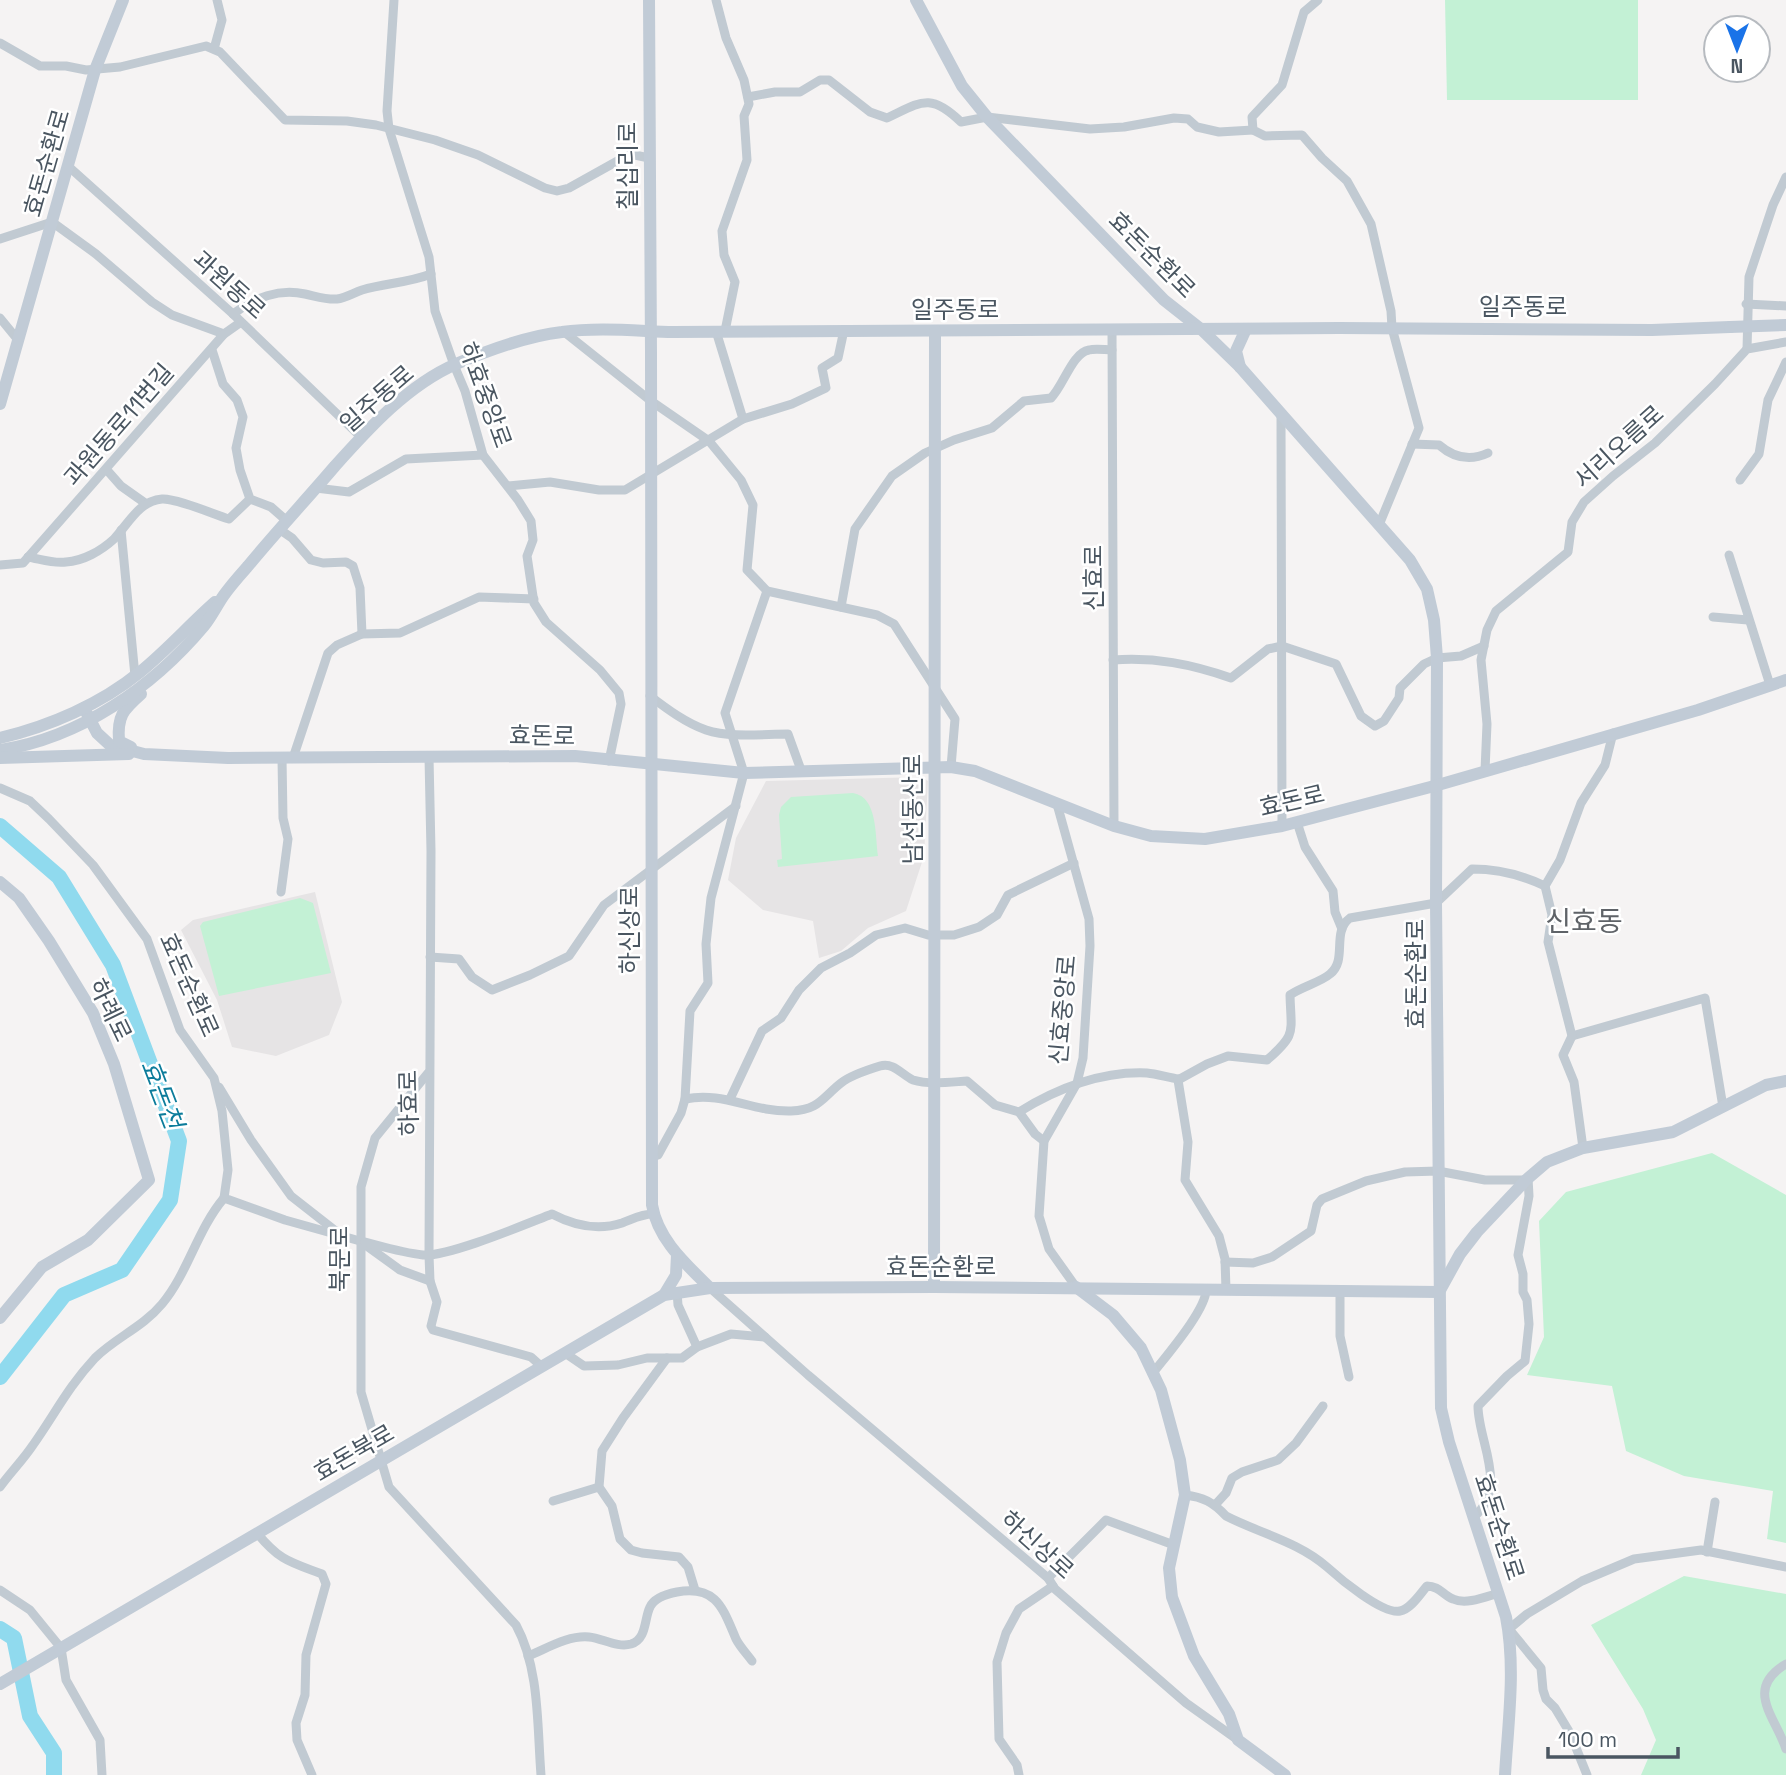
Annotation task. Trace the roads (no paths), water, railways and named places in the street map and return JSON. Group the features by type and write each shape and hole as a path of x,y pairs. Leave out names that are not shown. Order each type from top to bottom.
{"street":[{"name":"효돈순환로","path":"0,404 95,70 123,0"},
{"path":"214,49 222,20 217,0"},
{"name":"하효중앙로","path":"394,0 387,111 389,129 429,257 435,311 465,391 483,455 531,521 533,540 527,556 534,599 546,622 600,670 619,693 621,704 609,761"},
{"name":"칠십리로","path":"649,0 651,331"},
{"path":"716,0 749,104 744,116 747,160 722,231 724,255 735,282 721,331 743,419"},
{"name":"효돈순환로","path":"916,0 962,86 987,117 1164,300 1202,330 1240,367 1410,560 1427,589 1434,620 1437,658 1436,903 1441,1408 1449,1442 1509,1629 1511,1678 1505,1775"},
{"path":"1253,130 1252,117 1282,85 1304,12 1318,0"},
{"path":"0,43 40,66 95,70 120,67 206,46 220,52 285,120 348,121 435,140 478,155 545,188 557,191 569,188 630,154 649,158"},
{"path":"747,97 775,92 800,92 820,80 829,80 870,112 887,118 918,104 934,102 961,122 987,117 1090,129 1124,127 1174,118 1188,120 1197,127 1219,132 1253,130 1265,136 1302,135 1347,181 1371,224 1391,311 1392,328 1419,428 1379,525"},
{"name":"과원동로","path":"68,166 242,322 361,437"},
{"path":"1786,177 1773,205 1749,277 1746,349 1786,342"},
{"path":"0,239 52,222 96,254 152,302 173,315 224,334"},
{"path":"233,314 278,292 333,300 361,290 412,281 431,274"},
{"path":"1746,304 1786,306"},
{"path":"0,318 19,340"},
{"name":"과원동로11번길","path":"28,557 224,334 242,322"},
{"name":"일주동로","path":"0,738 87,714 135,676 226,592 361,437 403,398 454,365 509,344 563,331 1392,328 1651,330 1786,326"},
{"path":"1240,367 1236,351 1246,329"},
{"path":"508,486 550,482 599,490 625,490 743,419 792,404 826,388 822,368 838,358 844,330"},
{"path":"563,331 651,401 709,441 741,480 753,505 747,570 767,591 877,615 894,624 955,719 951,766"},
{"name":"하신상로","path":"651,331 653,1214 677,1255 710,1288 1186,1703 1285,1775"},
{"name":"남선동산로","path":"934,1287 935,331"},
{"name":"신효로","path":"1112,331 1114,826"},
{"name":"서리오름로","path":"1485,771 1487,724 1481,660 1487,630 1496,611 1568,552 1572,522 1584,502 1656,443 1746,349"},
{"path":"212,350 223,384 237,400 243,417 236,448 250,499"},
{"path":"841,607 855,529 892,476 925,453 992,428 1024,401 1051,398 1064,383 1073,359 1087,350 1112,350"},
{"path":"1740,480 1759,454 1769,400 1786,362"},
{"path":"1281,414 1282,826"},
{"path":"1412,444 1440,445 1449,454 1476,458 1488,453"},
{"path":"316,488 349,492 406,459 483,455"},
{"path":"106,469 121,486 145,503"},
{"path":"0,565 23,563 28,557 64,563 87,557 112,540 145,503 163,499 177,500 229,519 250,499"},
{"path":"250,499 271,507 311,560 323,563 346,562 353,566 360,588 362,634"},
{"path":"121,530 135,676"},
{"path":"1729,555 1770,685"},
{"path":"651,1156 658,1155 681,1113 685,1099 690,1011 708,983 706,944 711,898 744,773 725,713 767,591"},
{"name":"일주동로","path":"0,750 38,742 138,689 165,667 205,624 226,592"},
{"path":"281,892 288,839 283,818 288,758 328,653 337,645 362,634 400,633 479,597 534,599"},
{"path":"1713,617 1748,620"},
{"path":"144,754 119,741 117,724 125,709 188,651 205,624"},
{"path":"1113,660 1145,658 1174,662 1231,678 1268,649 1282,646 1336,664 1361,716 1375,726 1384,721 1399,698 1400,688 1424,664 1437,658 1461,656 1484,646"},
{"name":"효돈로","path":"87,714 97,733 110,745 144,754 228,758 575,756 744,773 951,766 975,771 1114,826 1152,836 1205,839 1282,826 1438,786 1698,710 1786,680"},
{"path":"650,696 670,711 706,730 731,734 788,734 801,770"},
{"path":"1583,1148 1574,1082 1563,1055 1572,1036 1548,942 1552,915 1545,886 1560,860 1581,803 1605,765 1613,733"},
{"path":"0,758 144,754"},
{"name":"하효로","path":"429,757 429,1255 430,1280 437,1302 431,1326 433,1331 531,1357 541,1366"},
{"name":"효돈순환로","path":"0,788 30,801 49,819 93,865 147,939 180,1030 214,1078 222,1111 228,1170 224,1198"},
{"name":"신효중앙로","path":"1058,804 1089,919 1090,946 1086,1031 1077,1083 1045,1141 1039,1216 1042,1233 1061,1269 1076,1287 1113,1315 1141,1348 1161,1390 1180,1460 1185,1495 1169,1568 1172,1597 1194,1656 1229,1714 1238,1740"},
{"path":"429,957 459,959 472,977 492,990 569,956 604,905 736,806"},
{"path":"1019,1112 1077,1083 1113,1075 1149,1073 1179,1080 1228,1056 1267,1060 1288,1042 1291,1031 1290,995 1330,975 1339,962 1342,929 1335,912 1334,891 1305,847 1297,822"},
{"path":"730,1099 762,1031 781,1018 799,989 821,968 876,935 905,928 934,935 954,935 979,927 997,915 1008,895 1074,863"},
{"path":"1436,903 1472,869 1488,869 1515,875 1545,886"},
{"name":"하례로","path":"0,882 19,898 93,1013 114,1064 149,1180 88,1240 42,1267 0,1318"},
{"name":"효돈순환로","path":"1342,929 1350,918 1436,903"},
{"path":"1572,1036 1705,998 1723,1107"},
{"path":"685,1099 703,1095 730,1099 753,1108 794,1111 821,1104 849,1077 884,1065 900,1069 912,1079 967,1082 995,1105 1019,1112 1035,1134 1045,1141"},
{"name":"북문로","path":"428,1073 375,1138 360,1187 360,1392 389,1487 516,1625 524,1640 533,1683 541,1775"},
{"path":"214,1078 251,1140 291,1196 341,1236"},
{"path":"1179,1080 1188,1142 1185,1180 1219,1236 1225,1262 1226,1290"},
{"path":"1439,1292 1460,1254 1477,1232 1527,1179 1547,1162 1583,1148 1673,1132 1766,1085 1786,1081"},
{"path":"1225,1262 1253,1263 1272,1257 1311,1231 1317,1205 1322,1199 1366,1181 1405,1172 1438,1171 1485,1180 1527,1179"},
{"path":"1474,1517 1483,1509 1488,1497 1491,1470 1478,1417 1478,1406 1525,1361 1527,1352 1527,1300 1523,1292 1523,1274 1518,1255 1529,1196 1527,1179"},
{"path":"0,1487 33,1446 71,1385 98,1355 137,1328 162,1304 213,1211 224,1198 341,1236 429,1255 552,1214 566,1222 597,1227 622,1223 643,1214 653,1214"},
{"path":"360,1241 400,1270 430,1280"},
{"path":"677,1255 677,1275 671,1293 696,1347"},
{"name":"효돈순환로","path":"671,1293 710,1288 934,1287 1439,1292"},
{"path":"1153,1373 1184,1333 1206,1297 1206,1290"},
{"path":"1340,1291 1340,1336 1349,1377"},
{"name":"효돈북로","path":"0,1684 382,1462 541,1366 671,1293"},
{"path":"565,1353 584,1366 618,1366 647,1358 682,1359 696,1347 731,1334 767,1338"},
{"path":"667,1358 623,1418 603,1451 599,1487 612,1506 620,1539 631,1550 679,1557 688,1567 695,1590"},
{"path":"1215,1504 1226,1493 1232,1478 1278,1460 1296,1443 1322,1406"},
{"path":"553,1501 599,1487"},
{"path":"1185,1495 1203,1497 1215,1504 1226,1516 1313,1556 1345,1584 1391,1611 1401,1611 1427,1586 1433,1586 1453,1599 1462,1601 1499,1593"},
{"path":"1707,1552 1716,1502"},
{"path":"1019,1775 1017,1765 999,1739 997,1662 1006,1633 1019,1609 1050,1582 1106,1520 1174,1545"},
{"path":"257,1533 272,1552 290,1563 322,1574 326,1584 306,1655 305,1695 296,1723 297,1740 312,1775"},
{"path":"1587,1775 1570,1733 1555,1708 1546,1699 1541,1668 1509,1629 1527,1614 1582,1581 1634,1559 1701,1550 1786,1567"},
{"path":"0,1590 30,1610 57,1650 66,1680 100,1740 102,1775"},
{"path":"527,1656 569,1640 587,1637 621,1645 632,1644 640,1638 649,1608 655,1600 669,1593 695,1590 707,1595 725,1609 737,1642 752,1661"},
{"path":"1786,1664 1772,1672 1765,1685 1765,1704 1786,1749"}],"waterway":[{"name":"효돈천","path":"0,826 59,877 113,965 179,1141 170,1200 122,1270 64,1295 0,1377"},
{"name":"효돈천","path":"0,1629 14,1638 30,1716 54,1753 54,1775"}],"district":[{"name":"신효동","path":"1584,921"}]}
